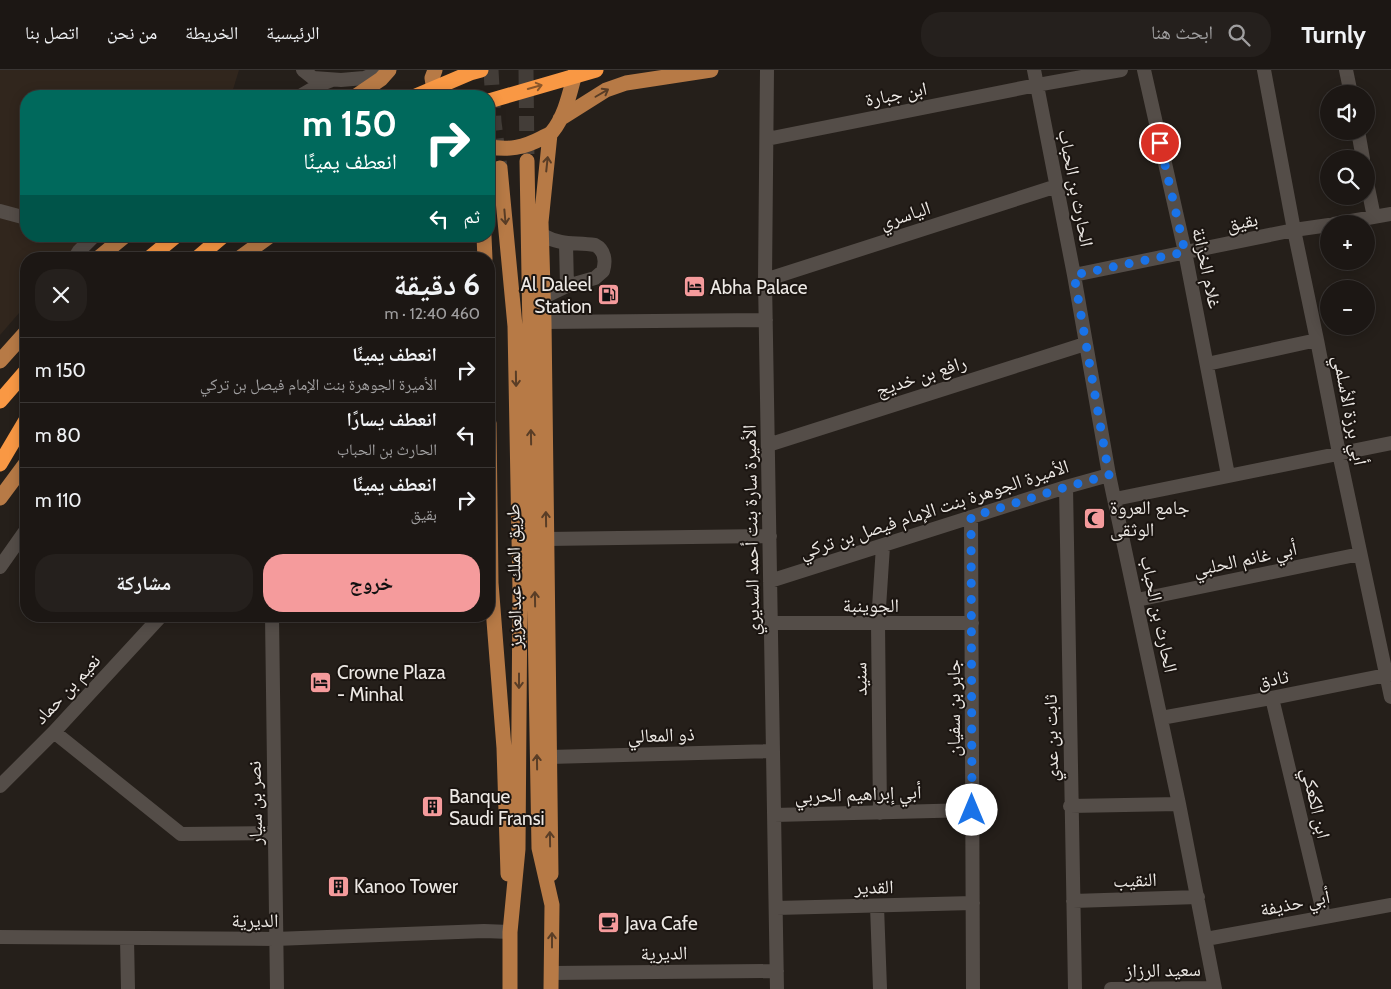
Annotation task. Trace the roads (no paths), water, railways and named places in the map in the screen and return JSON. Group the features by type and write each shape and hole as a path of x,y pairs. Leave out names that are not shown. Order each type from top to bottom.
{"highway":[{"path":"430,90 481,70"},
{"path":"495,99 596,70"},
{"path":"157,252 169,242"},
{"path":"204,252 216,242"},
{"path":"0,401 20,378"},
{"path":"0,449 20,426"},
{"path":"0,464 20,429"}],"main road":[{"path":"365,90 381,79 388,70"},
{"path":"434,90 432,78 435,70"},
{"path":"552,905 542,222 550,134 560,119 576,70"},
{"path":"560,119 606,90 626,83 711,70"},
{"path":"495,148 503,149 528,145 550,134"},
{"name":"طريق الملك عبدالعزيز","path":"526,161 539,848 552,905 551,989"},
{"name":"طريق الملك عبدالعزيز","path":"500,168 515,326 520,590 518,849 510,932 510,989"},
{"path":"106,252 118,242"},
{"path":"248,252 262,242"},
{"path":"0,361 20,339"},
{"path":"0,498 20,471"},
{"path":"493,622 504,748 507,865 512,909"}],"street":[{"path":"303,70 313,78 328,79 364,78 388,70"},
{"name":"الأميرة سارة بنت أحمد السديري","path":"767,70 765,280 777,989"},
{"name":"الحارث بن الحباب","path":"1034,70 1074,275 1109,475 1137,600 1215,988"},
{"name":"ابن جبارة","path":"767,139 1121,70"},
{"name":"غلام الخزانة","path":"1144,70 1185,252 1228,475"},
{"name":"أبي برزة الأسلمي","path":"1264,70 1339,453 1360,554 1389,675 1391,697"},
{"path":"1346,70 1349,85"},
{"path":"301,90 328,79"},
{"path":"310,90 328,79"},
{"name":"الياسري","path":"765,280 1057,186"},
{"path":"0,211 20,216"},
{"path":"1375,217 1391,214"},
{"name":"بقيق","path":"1074,275 1320,226"},
{"path":"542,235 566,244 598,246 604,258 602,271 595,278 567,286 544,297"},
{"path":"78,252 88,242"},
{"path":"566,244 567,286"},
{"path":"544,322 766,320"},
{"path":"1207,364 1317,340"},
{"name":"رافع بن خديج","path":"768,445 1085,344"},
{"path":"1114,499 1391,443"},
{"name":"الأميرة الجوهرة بنت الإمام فيصل بن تركي","path":"770,581 1109,475"},
{"name":"ثابت بن عدي","path":"1066,487 1070,806 1075,989"},
{"name":"جابر بن سفيان","path":"971,517 973,989"},
{"name":"الأميرة الجوهرة بنت الإمام فيصل بن تركي","path":"546,539 770,536"},
{"path":"0,567 20,539"},
{"name":"سنيد","path":"880,812 878,624 883,546"},
{"name":"أبي غانم الحلبي","path":"1137,600 1360,554"},
{"name":"نعيم بن حماد","path":"0,786 54,732 155,622"},
{"name":"نصر بن سيار","path":"272,622 277,989"},
{"name":"الجوينبة","path":"771,623 972,623"},
{"name":"ثادق","path":"1161,718 1389,675"},
{"name":"ابن الكعكي","path":"1272,698 1324,916"},
{"path":"54,732 181,834 274,833"},
{"name":"ذو المعالي","path":"549,758 773,751"},
{"path":"1070,806 1179,804"},
{"name":"أبي إبراهيم الحربي","path":"774,815 972,810"},
{"name":"النقيب","path":"1073,901 1198,896"},
{"name":"القدير","path":"776,908 973,904"},
{"name":"أبي حذيفة","path":"1206,939 1391,905"},
{"path":"877,906 880,989"},
{"name":"الديرية","path":"0,937 276,939 484,931 510,932"},
{"path":"127,938 128,989"},
{"name":"الديرية","path":"552,973 777,971"},
{"name":"سعيد الرزاز","path":"1111,989 1215,988"}],"tunnel":[{"path":"491,70 492,90"},
{"path":"526,70 527,161"},
{"path":"495,130 500,168"}],"place":[{"name":"Abha Palace","path":"694,287"},
{"name":"Al Daleel Station","path":"608,295"},
{"name":"جامع العروة الوثقى","path":"1094,518"},
{"name":"Crowne Plaza - Minhal","path":"321,683"},
{"name":"Banque Saudi Fransi","path":"433,807"},
{"name":"Kanoo Tower","path":"338,886"},
{"name":"Java Cafe","path":"609,923"}]}
